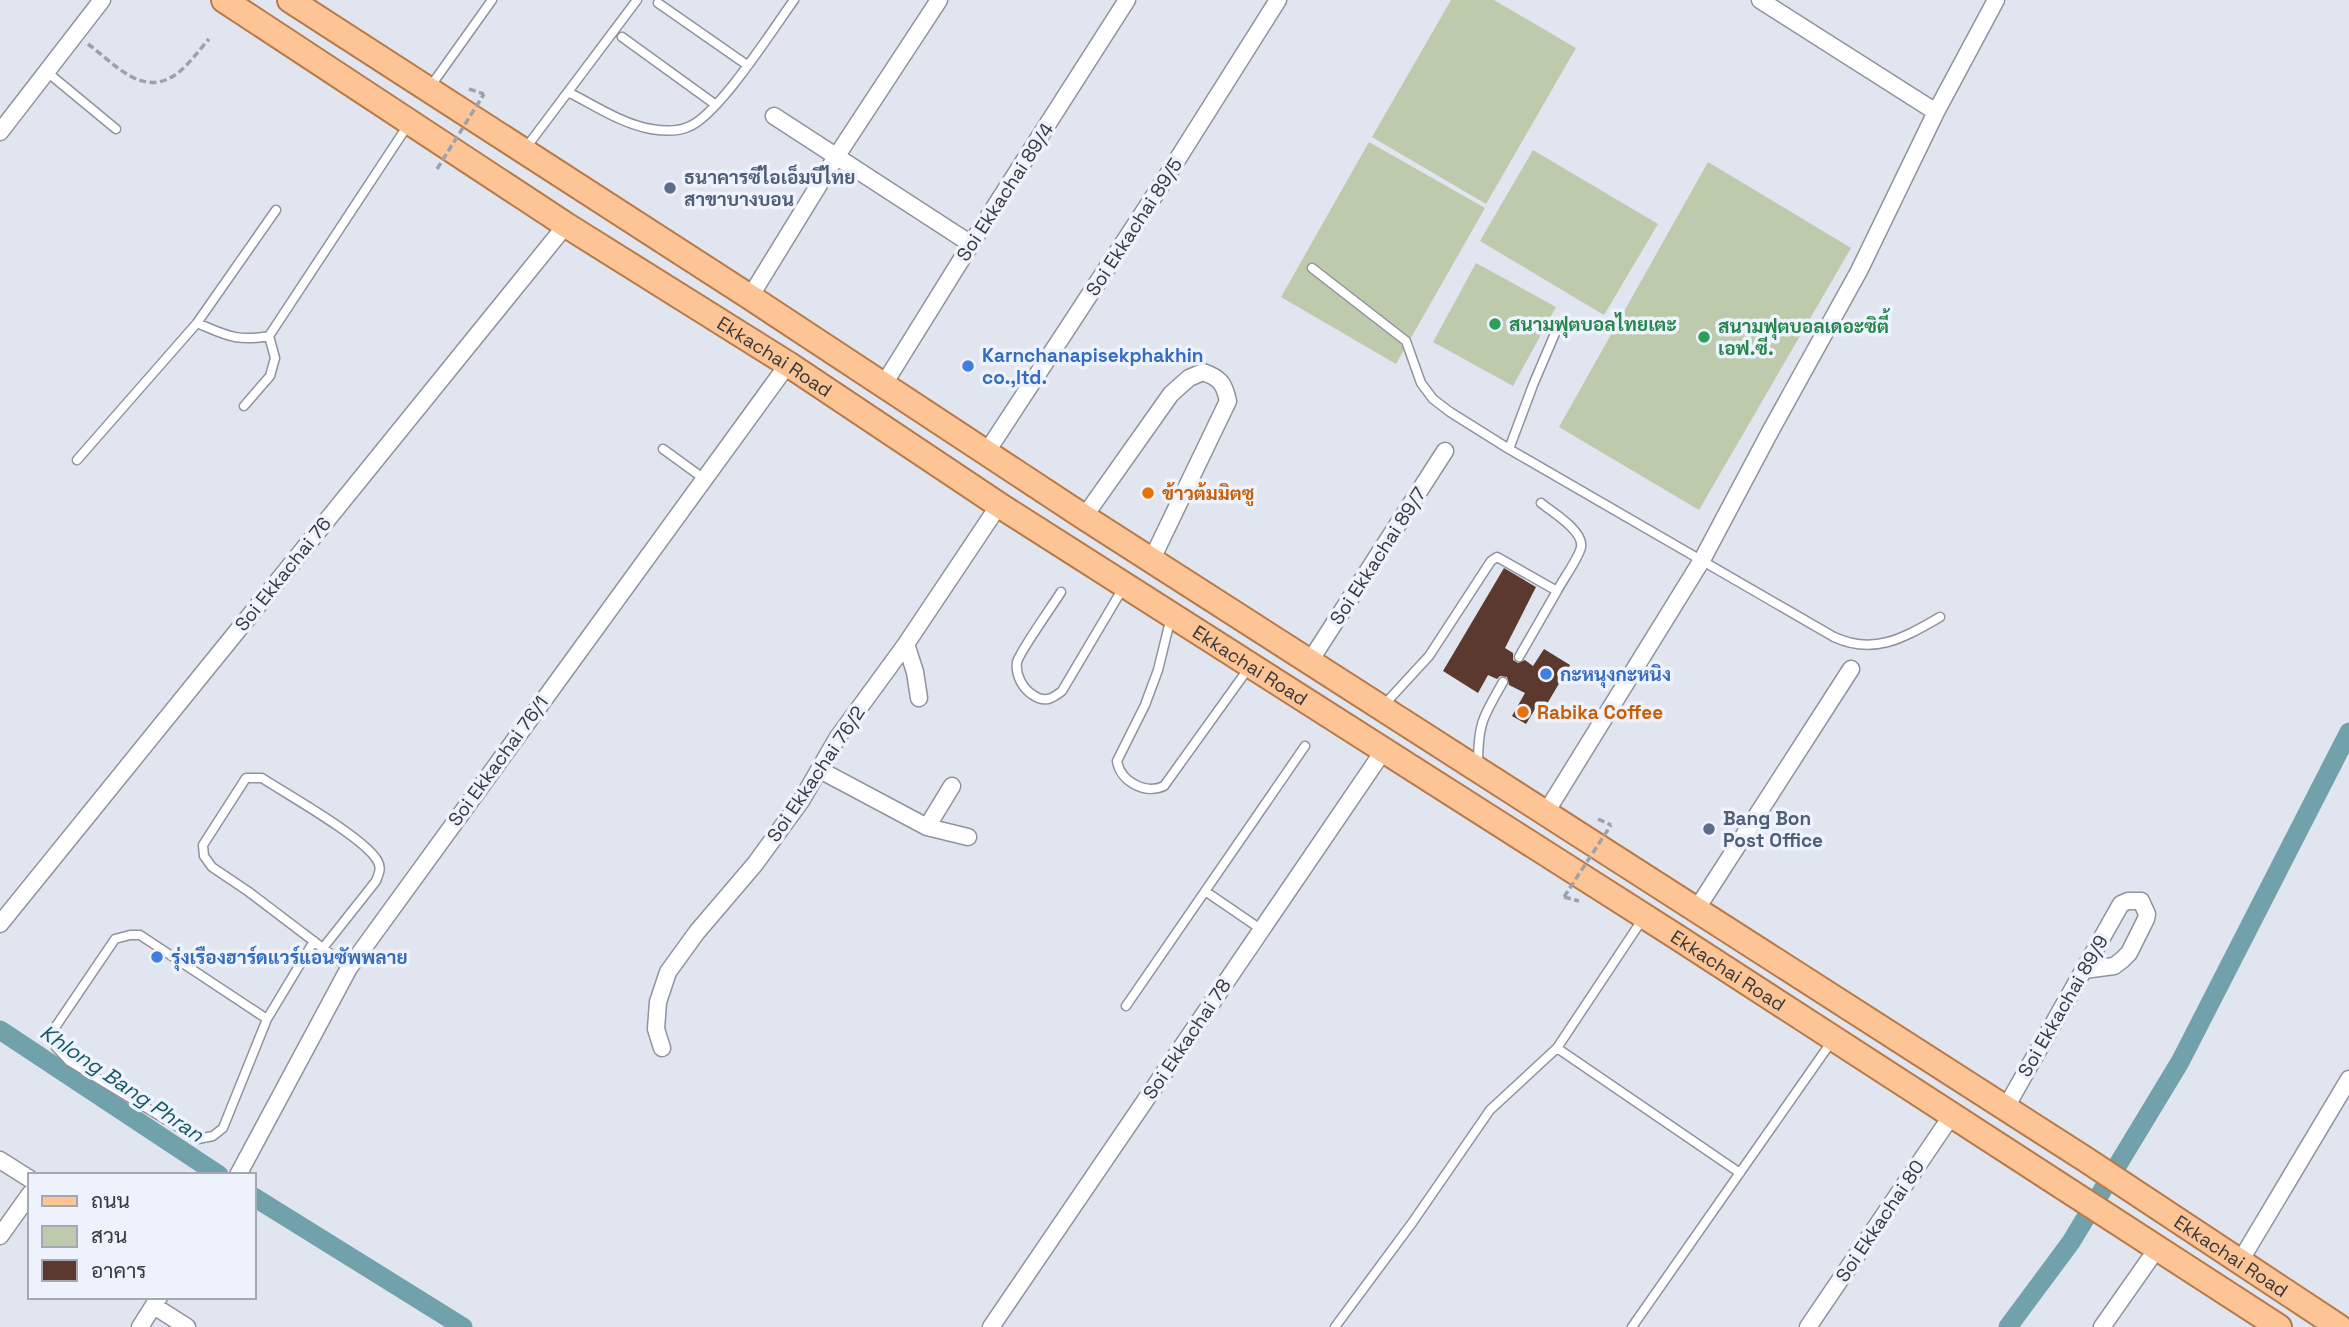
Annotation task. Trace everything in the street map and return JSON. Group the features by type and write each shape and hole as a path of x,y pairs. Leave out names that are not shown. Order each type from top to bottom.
{"main road":[{"name":"Ekkachai Road","path":"224,0 566,225 788,364 1124,586 1683,941 2273,1326"},
{"name":"Ekkachai Road","path":"298,2 428,90 884,384 1084,517 2085,1159 2339,1327"},
{"path":"1641,914 1655,902 1656,891 1652,882"},
{"path":"1683,941 1682,922 1696,910"}],"street":[{"path":"0,132 102,0"},
{"path":"750,297 836,157 939,0"},
{"name":"Soi Ekkachai 89/4","path":"884,384 1127,0"},
{"name":"Soi Ekkachai 89/5","path":"986,453 1160,187 1278,0"},
{"path":"1760,0 1936,112"},
{"path":"1545,814 1702,560 1770,430 1859,271 1936,112 1996,0"},
{"path":"774,116 971,244"},
{"name":"Soi Ekkachai 76","path":"0,924 566,225"},
{"name":"Soi Ekkachai 76/1","path":"241,1171 349,968 788,364"},
{"path":"1084,517 1171,394 1189,378 1203,372 1218,377 1225,386 1228,401 1152,559"},
{"name":"Soi Ekkachai 89/7","path":"1310,661 1445,451"},
{"name":"Soi Ekkachai 76/2","path":"662,1048 656,1029 659,1002 668,972 696,932 755,864 820,770 838,737 906,644 999,505"},
{"path":"906,644 915,672 919,698"},
{"path":"1696,910 1852,669"},
{"name":"Soi Ekkachai 78","path":"991,1327 1384,750"},
{"path":"820,770 927,827 968,836"},
{"path":"927,827 952,786"},
{"name":"Soi Ekkachai 89/9","path":"2005,1109 2121,904 2141,901 2147,914 2129,953 2114,966 2084,970"},
{"path":"2239,1263 2349,1079"},
{"name":"Soi Ekkachai 80","path":"1808,1327 1952,1115"},
{"path":"0,1160 28,1179"},
{"path":"0,1236 28,1197"},
{"path":"2102,1327 2156,1250"},
{"path":"140,1327 157,1302 187,1327"}],"lane":[{"path":"428,90 492,0"},
{"path":"523,152 637,0"},
{"path":"568,92 615,116 649,129 670,131 688,128 700,121 716,105 794,0"},
{"path":"658,3 747,65"},
{"path":"622,37 716,105"},
{"path":"47,72 116,128"},
{"path":"197,323 234,338 269,336 410,122"},
{"path":"77,460 197,323 276,210"},
{"path":"1312,268 1406,341 1421,383 1433,398 1450,412 1834,637 1851,645 1871,646 1903,638 1940,617"},
{"path":"1509,449 1556,331"},
{"path":"244,406 270,376 275,358 269,336"},
{"path":"663,449 703,478"},
{"path":"1519,657 1581,547 1580,538 1574,529 1541,503"},
{"path":"1381,709 1429,656 1493,559 1501,557 1557,591"},
{"path":"1061,592 1017,662 1019,677 1027,691 1039,700 1052,700 1062,691 1124,586"},
{"path":"1171,616 1146,705 1117,761 1118,770 1144,790 1155,790 1164,786 1250,666"},
{"path":"1478,771 1478,738 1482,719 1503,682"},
{"path":"1126,1006 1305,747"},
{"path":"323,948 376,880 381,870 378,861 361,843 262,778 246,778 203,845 204,856 212,867 349,968"},
{"path":"1205,891 1262,930"},
{"path":"1335,1327 1412,1223 1490,1110 1557,1048 1641,914"},
{"path":"267,1019 140,935 130,935 115,939 54,1029 56,1047 69,1061 198,1139 213,1136 223,1128 267,1019 314,941"},
{"path":"1632,1327 1834,1039"},
{"path":"1557,1048 1740,1173"}],"path":[{"path":"76,35 137,81 152,84 165,81 180,71 209,38"},
{"path":"437,169 484,94"},
{"path":"1564,897 1611,825"}],"green space":[{"path":"1451,0 1494,0 1576,48 1486,204 1372,137"},
{"path":"1369,142 1485,208 1396,364 1281,297"},
{"path":"1533,150 1658,224 1604,315 1480,241"},
{"name":"สนามฟุตบอลเดอะซิตี้ เอฟ.ซี.","path":"1708,162 1851,248 1699,510 1559,427"},
{"name":"สนามฟุตบอลไทยเตะ","path":"1476,263 1556,307 1513,386 1433,342"}],"building":[{"path":"1504,568 1536,587 1505,648 1513,653 1513,660 1518,663 1525,660 1533,666 1544,649 1570,665 1544,709 1538,704 1526,724 1512,716 1525,693 1509,685 1507,677 1500,676 1497,679 1488,675 1478,693 1443,671"}],"waterway":[{"path":"2008,1327 2071,1242 2180,1062 2349,732"},
{"name":"Khlong Bang Phran","path":"0,1030 216,1173"},
{"name":"Khlong Bang Phran","path":"256,1198 463,1327"}],"place":[{"name":"ธนาคารซีไอเอ็มบีไทย สาขาบางบอน","path":"670,188"},
{"name":"สนามฟุตบอลไทยเตะ","path":"1495,324"},
{"name":"สนามฟุตบอลเดอะซิตี้ เอฟ.ซี.","path":"1704,337"},
{"name":"Karnchanapisekphakhin co.,ltd.","path":"968,366"},
{"name":"ข้าวต้มมิตซู","path":"1148,493"},
{"name":"กะหนุงกะหนิง","path":"1546,674"},
{"name":"Rabika Coffee","path":"1523,712"},
{"name":"Bang Bon Post Office","path":"1709,829"},
{"name":"รุ่งเรืองฮาร์ดแวร์แอนซัพพลาย","path":"157,957"}]}
